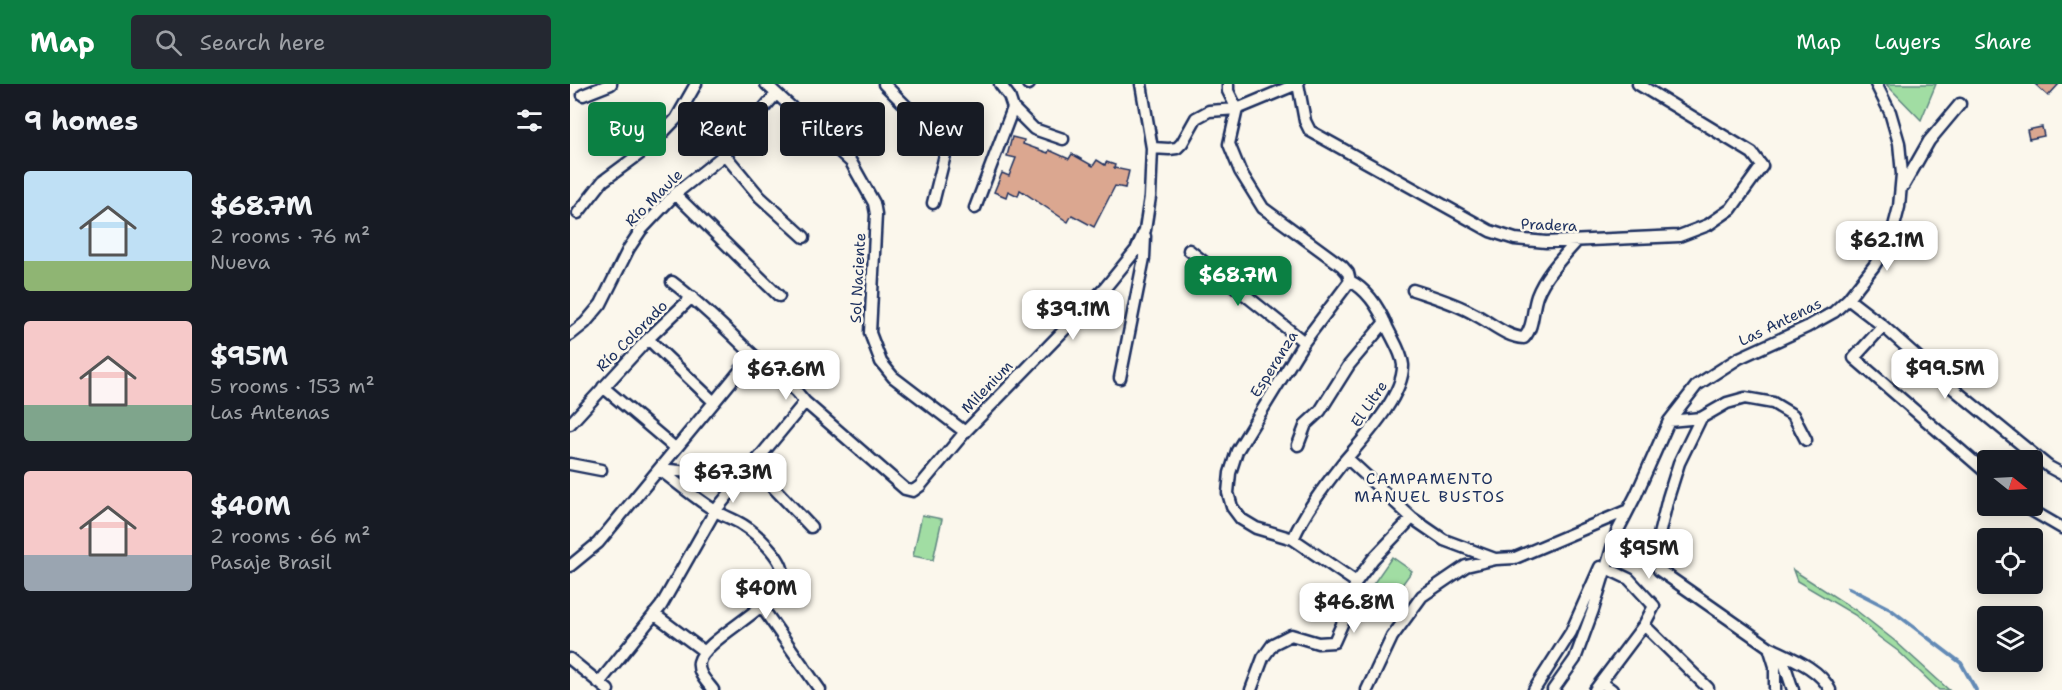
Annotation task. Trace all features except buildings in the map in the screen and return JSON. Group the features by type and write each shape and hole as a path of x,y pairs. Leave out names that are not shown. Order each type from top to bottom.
{"street":[{"path":"583,95 611,84"},
{"path":"686,102 696,84"},
{"name":"Sol Naciente","path":"766,84 851,162 874,203 876,214 870,333 881,362 893,377 965,432"},
{"path":"884,84 947,147 933,203"},
{"path":"1000,84 1010,96 1013,108 1034,129 1063,139"},
{"name":"Milenium","path":"805,402 905,489 913,491 920,486 965,432 1105,288 1136,250 1145,230 1150,198 1152,148 1141,84"},
{"path":"1228,84 1228,91 1237,110 1229,144 1240,171 1263,208 1342,266 1348,273 1350,281"},
{"path":"1152,148 1177,148 1196,118 1209,111 1237,110 1298,84"},
{"name":"Pradera","path":"1298,84 1305,121 1310,131 1490,231 1515,239 1546,242 1679,236 1707,225 1731,209 1762,166 1752,153 1638,84"},
{"name":"Las Antenas","path":"1534,690 1571,632 1669,421 1697,385 1739,358 1834,312 1848,299 1874,266 1891,238 1901,191 1899,143 1890,111 1876,84"},
{"name":"Río Maule","path":"768,103 776,94"},
{"path":"1901,191 1929,141 1960,104"},
{"path":"975,208 1013,108"},
{"path":"578,213 603,181 617,168 649,147 678,116"},
{"name":"Río Maule","path":"570,335 585,323 601,304 629,248 641,230 675,194 723,156"},
{"path":"725,156 760,197 804,237"},
{"path":"675,194 779,296"},
{"path":"1120,378 1144,258 1145,230"},
{"path":"1413,290 1448,302 1509,333 1524,338 1529,331 1537,297 1547,277 1577,242"},
{"path":"1190,250 1304,342"},
{"name":"El Litre","path":"1293,538 1301,520 1370,431 1400,387 1403,364 1385,322 1376,304 1358,285 1350,281"},
{"name":"Esperanza","path":"1350,281 1304,342 1237,451 1230,473 1228,493 1232,507 1241,519 1256,528 1293,538 1356,582"},
{"path":"570,659 604,686 661,606 715,511 805,402 794,387 753,355 692,297 672,282"},
{"name":"Río Colorado","path":"570,424 648,339 692,297"},
{"path":"1848,299 1883,326 1950,386 2062,474"},
{"path":"1298,445 1306,424 1320,411 1348,365 1385,322"},
{"path":"1883,326 1854,358 1977,464"},
{"path":"648,339 713,401"},
{"path":"570,566 598,543 753,355"},
{"path":"603,387 675,448"},
{"path":"1669,421 1701,418 1727,403 1745,398 1773,403 1793,416 1806,440"},
{"path":"1701,418 1678,463 1665,508 1656,547 1659,570 1769,647 1810,669 1826,681 1830,690"},
{"path":"1347,458 1412,518 1444,540 1496,559"},
{"path":"570,464 601,470"},
{"path":"659,469 761,479 772,486 811,527"},
{"path":"659,469 715,511 744,525 768,546 782,565 781,584 761,606 705,652 699,663 700,674 713,690"},
{"path":"1366,690 1392,637 1422,596 1466,566 1496,559 1515,558 1626,511"},
{"path":"2041,516 2062,528"},
{"path":"1251,690 1263,658 1273,644 1291,635 1318,643 1334,642 1347,613 1356,582 1373,559 1412,518"},
{"name":"Las Antenas","path":"1553,690 1575,659 1617,532"},
{"path":"1606,568 1629,579 1654,606 1644,625 1598,686 1612,690"},
{"path":"761,606 820,690"},
{"path":"654,614 705,652"},
{"path":"1644,625 1708,688"},
{"path":"1769,647 1775,666 1775,690"},
{"path":"1769,647 1784,663 1793,690"}],"green space":[{"path":"1886,84 1936,84 1921,120"},
{"path":"922,515 942,519 933,560 913,556"},
{"path":"1392,557 1412,571 1381,614 1362,600"},
{"path":"1793,570 1857,611 1895,641 1949,690 1939,690 1855,615 1797,581"}],"waterway":[{"path":"1849,588 1890,609 1961,663 1976,690"}],"district":[{"name":"CAMPAMENTO MANUEL BUSTOS","path":"1430,487"}]}
